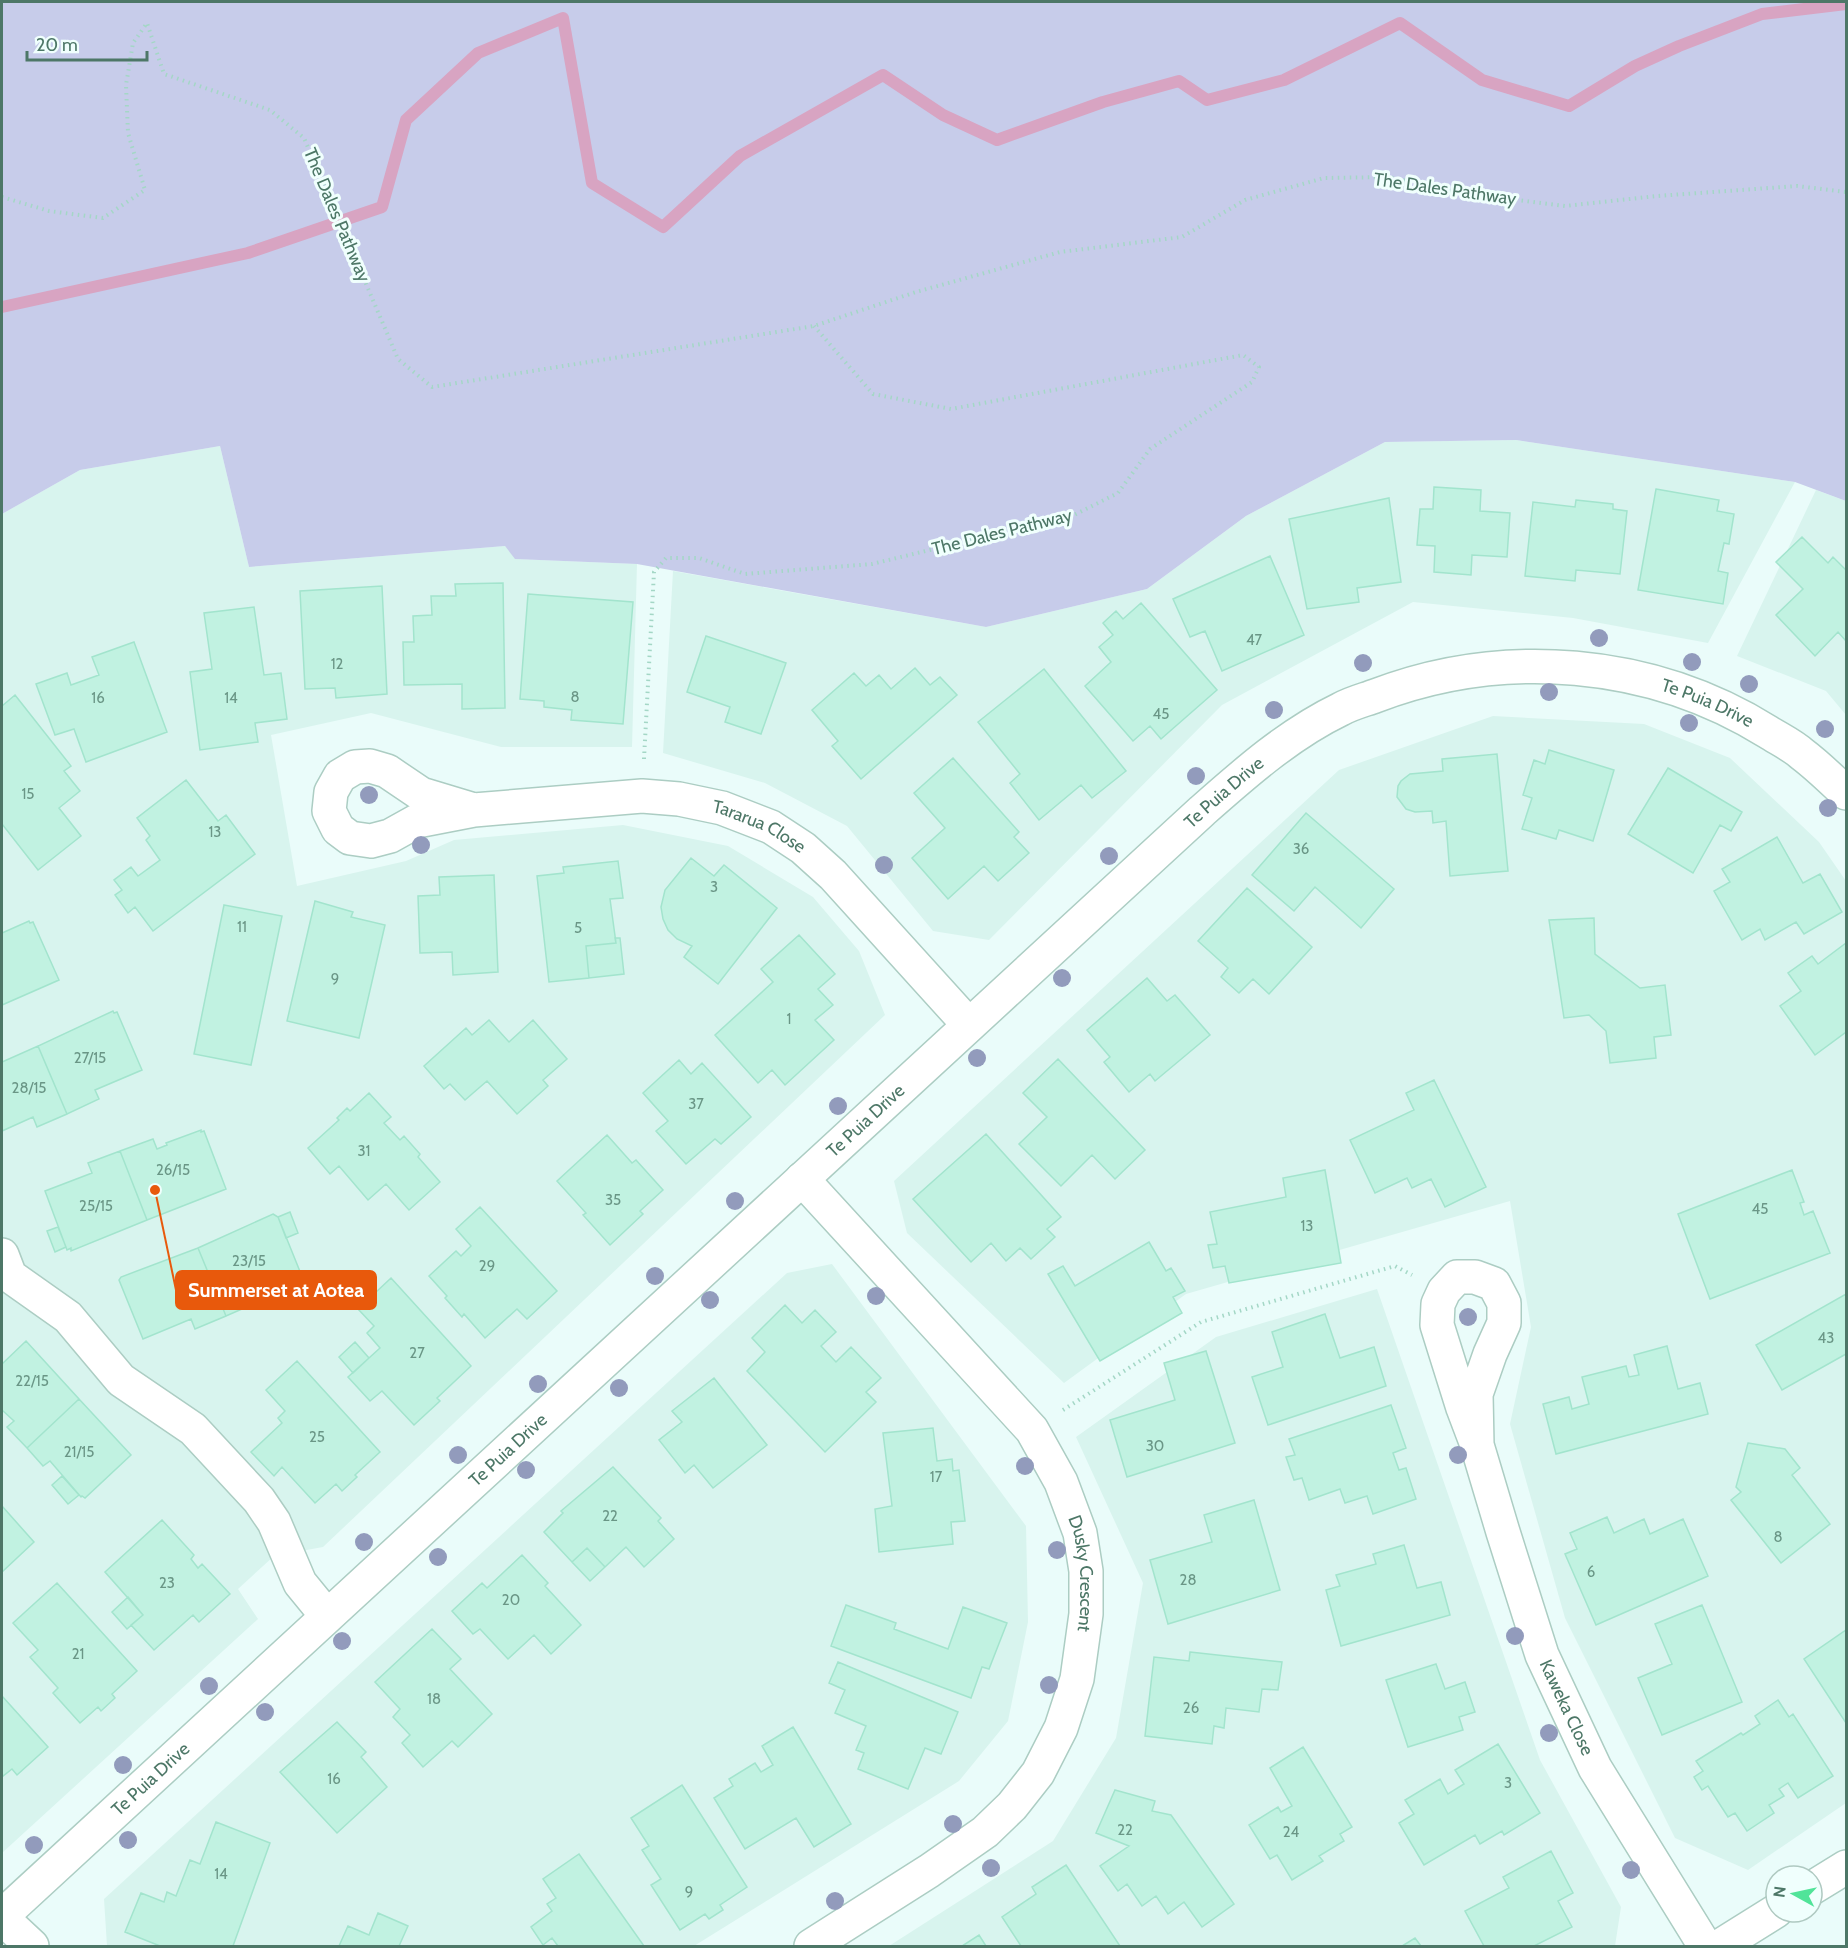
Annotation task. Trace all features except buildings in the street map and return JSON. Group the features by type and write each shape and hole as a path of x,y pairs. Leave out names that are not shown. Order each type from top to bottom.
{"street":[{"name":"Te Puia Drive","path":"2,1917 969,1025 1256,764 1299,733 1341,708 1411,682 1466,671 1521,666 1581,668 1638,677 1696,695 1749,721 1801,753 1846,793"},
{"name":"Tararua Close","path":"474,810 642,796 679,799 722,808 771,827 803,848 833,875 969,1025"},
{"name":"Dusky Crescent","path":"802,1179 1032,1430 1061,1482 1080,1533 1086,1571 1086,1614 1077,1679 1061,1728 1038,1773 1012,1806 985,1832 811,1947"},
{"path":"4,1272 68,1317 121,1380 193,1430 260,1500 274,1522 300,1583 327,1616"},
{"name":"Kaweka Close","path":"1477,1445 1476,1394 1504,1323 1504,1303 1494,1284 1474,1277 1457,1277 1444,1291 1438,1304 1437,1325 1542,1655 1594,1768 1705,1947"},
{"path":"1824,1881 1846,1867"},
{"path":"2,1917 32,1947"},
{"path":"1719,1947 1764,1919"}],"path":[{"name":"The Dales Pathway","path":"2,196 49,212 103,218 145,190 128,133 126,85 133,43 147,23 164,74 270,110 304,138 398,359 432,387 814,326 916,292 1060,252 1182,237 1245,200 1324,178 1389,177 1461,193 1565,206 1657,196 1797,186 1846,192"},
{"name":"The Dales Pathway","path":"642,796 654,572 666,558 699,558 745,574 872,564 1074,515 1118,492 1150,449 1252,381 1258,367 1243,355 951,410 873,394 814,326"},
{"path":"1032,1430 1201,1322 1395,1266 1444,1291"}],"shaded area":[{"path":"2,2 1846,2 1846,501 1795,482 1516,440 1385,442 1246,516 1147,589 986,627 637,564 515,559 505,546 249,567 220,446 80,470 2,514"},
{"path":"1516,440 1795,482 1708,643 1573,618 1413,602 1222,705 989,940 933,931 847,826 765,783 663,753 673,571 986,627 1147,589 1246,516 1385,442"},
{"path":"220,446 249,567 505,546 516,559 637,564 632,747 501,747 371,713 271,735 297,886 406,861 454,840 623,825 728,846 813,897 859,951 885,1015 323,1547 274,1556 238,1589 258,1619 2,1853 2,514 80,470"},
{"path":"1816,490 1846,501 1846,715 1826,691 1737,656"},
{"path":"1493,716 1644,724 1730,758 1819,842 1846,881 1846,1803 1748,1870 1675,1838 1565,1618 1510,1424 1531,1327 1510,1201 1186,1294 1064,1383 907,1233 894,1181 1339,770"},
{"path":"832,1264 1026,1526 1028,1622 1008,1721 959,1781 694,1946 107,1946 104,1899 787,1273"},
{"path":"1377,1289 1540,1760 1621,1907 1615,1946 889,1946 1053,1841 1116,1738 1143,1583 1076,1437 1216,1337"}],"waterway":[{"path":"2,307 248,253 382,207 406,120 478,53 563,18 592,183 663,227 740,156 883,75 943,115 997,140 1103,102 1179,81 1207,100 1284,80 1400,23 1482,80 1569,106 1635,66 1679,46 1762,14 1846,4"}],"place":[{"name":"Summerset at Aotea","path":"155,1190"}]}
